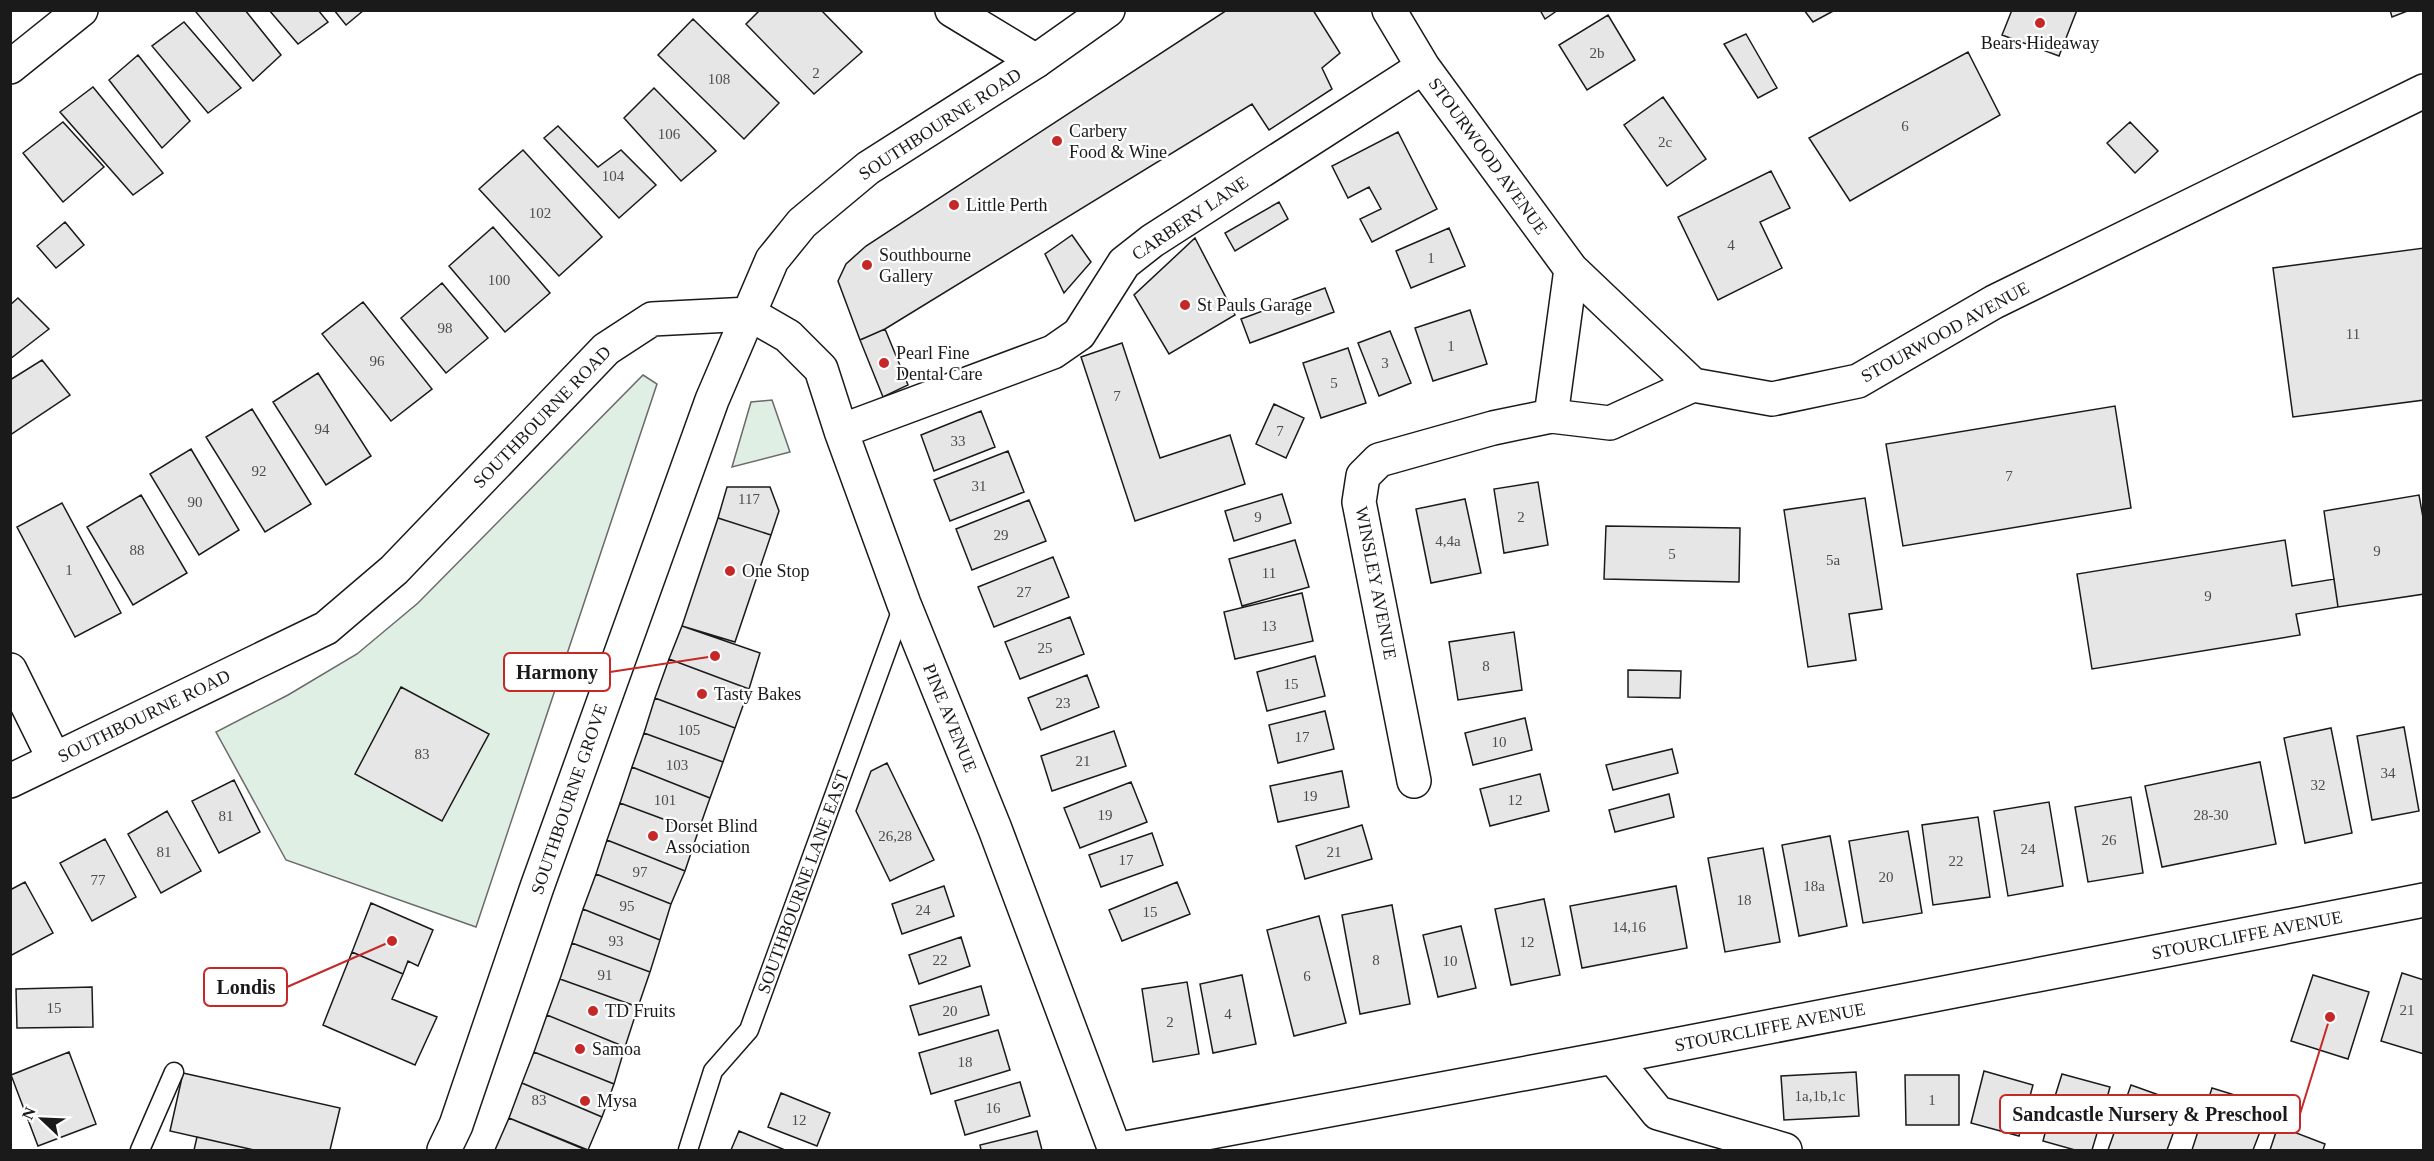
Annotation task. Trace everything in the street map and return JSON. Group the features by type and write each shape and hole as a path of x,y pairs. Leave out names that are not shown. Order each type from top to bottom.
{"street":[{"path":"10,67 81,10"},
{"path":"952,10 1036,61"},
{"name":"SOUTHBOURNE ROAD","path":"10,781 326,628 394,570 606,349 652,319 750,314 772,260 802,223 868,168 1036,61 1108,10"},
{"name":"STOURWOOD AVENUE","path":"1389,10 1423,67 1571,269 1693,385 1772,399 1858,381 1994,302 2424,91"},
{"name":"CARBERY LANE","path":"841,431 1053,352 1079,334 1124,263 1152,241 1423,67"},
{"path":"1551,416 1571,269"},
{"name":"PINE AVENUE","path":"750,314 788,336 821,369 904,604 995,829 1115,1150"},
{"name":"SOUTHBOURNE GROVE","path":"444,1150 456,1125 537,887 712,400 750,314"},
{"name":"WINSLEY AVENUE","path":"1414,781 1359,502 1363,476 1379,460 1493,428 1551,416 1610,423 1693,385"},
{"path":"10,670 54,759"},
{"name":"STOURCLIFFE AVENUE","path":"1115,1150 1613,1057 2424,900"},
{"path":"1613,1057 1658,1113 1785,1150"}],"lane":[{"name":"SOUTHBOURNE LANE EAST","path":"688,1150 713,1071 749,1030 904,604"},
{"path":"140,1150 174,1072"}],"green space":[{"path":"643,375 657,384 476,927 286,860 216,732 288,695 357,654 418,603"},
{"path":"772,400 790,452 732,467 751,402"}],"building":[{"path":"197,10 245,10 281,55 253,81 196,12"},
{"path":"269,10 318,10 328,22 298,44"},
{"path":"334,10 364,10 346,25"},
{"path":"760,10 821,10 862,52 814,94 746,24"},
{"path":"1227,10 1313,10 1340,53 1322,68 1332,89 1269,130 1252,104 885,329 860,340 838,281 846,264 866,246"},
{"path":"1540,10 1558,10 1545,19"},
{"path":"1804,10 1835,10 1813,22"},
{"name":"Bears Hideaway","path":"2012,10 2077,10 2059,56 2002,35"},
{"path":"2390,10 2410,10 2392,17"},
{"path":"1608,15 1635,60 1587,90 1559,45"},
{"path":"693,19 779,103 744,139 658,55"},
{"path":"184,22 241,88 208,113 152,46"},
{"path":"1746,34 1777,88 1758,98 1724,44"},
{"path":"1968,52 2000,115 1850,201 1809,138"},
{"path":"138,55 190,121 162,148 109,80"},
{"path":"93,87 163,173 133,195 60,112"},
{"path":"654,88 716,151 681,181 624,118"},
{"path":"1663,97 1706,159 1667,186 1624,125"},
{"path":"63,122 104,167 63,202 23,153"},
{"path":"2130,122 2158,151 2135,173 2107,143"},
{"path":"558,126 598,167 621,150 656,185 619,218 544,138"},
{"path":"1398,132 1437,209 1372,242 1360,219 1381,209 1369,187 1348,198 1332,166"},
{"path":"523,150 602,237 559,276 479,189"},
{"path":"1771,171 1790,208 1760,222 1782,268 1718,300 1678,217"},
{"path":"1279,202 1288,219 1235,251 1225,233"},
{"path":"65,222 84,245 56,268 37,246"},
{"path":"493,227 550,293 505,332 449,266"},
{"path":"1449,228 1465,266 1411,288 1396,251"},
{"path":"1072,235 1091,262 1064,293 1045,254"},
{"name":"St Pauls Garage","path":"1195,238 1235,315 1169,354 1134,295"},
{"path":"2424,248 2424,400 2293,417 2273,268"},
{"path":"442,283 488,338 446,373 401,318"},
{"path":"1325,288 1334,312 1250,343 1241,319"},
{"path":"18,298 49,329 10,359 10,305"},
{"path":"363,302 432,389 391,421 322,334"},
{"path":"1470,310 1487,364 1433,381 1415,328"},
{"name":"Pearl Fine Dental Care","path":"885,329 908,385 883,397 860,340"},
{"path":"1390,331 1411,383 1379,396 1358,343"},
{"path":"1122,343 1160,458 1230,435 1245,484 1135,521 1081,357"},
{"path":"1348,348 1366,403 1321,418 1303,363"},
{"path":"42,360 70,395 10,435 10,380"},
{"path":"318,373 371,456 326,485 273,402"},
{"path":"1274,404 1304,418 1286,458 1256,444"},
{"path":"2115,406 2131,508 1903,546 1886,444"},
{"path":"252,409 311,504 265,532 206,437"},
{"path":"981,411 995,447 934,471 921,435"},
{"path":"191,449 239,530 199,555 150,474"},
{"path":"1008,451 1024,492 950,521 934,480"},
{"path":"1538,482 1548,545 1504,553 1494,489"},
{"path":"727,487 770,487 779,511 771,535 718,518"},
{"path":"1282,494 1291,523 1234,541 1225,511"},
{"path":"141,495 187,573 133,605 87,527"},
{"path":"2419,495 2424,523 2424,594 2338,607 2324,511"},
{"path":"1865,498 1882,609 1849,614 1856,660 1808,667 1784,510"},
{"path":"1465,499 1481,573 1431,583 1416,509"},
{"path":"1029,500 1046,541 972,570 956,529"},
{"path":"62,503 121,613 75,637 17,527"},
{"name":"One Stop","path":"718,518 771,535 735,642 682,626"},
{"path":"1606,526 1740,528 1739,582 1604,579"},
{"path":"1295,540 1309,587 1242,606 1229,559"},
{"path":"2285,540 2292,586 2334,579 2338,607 2296,614 2300,635 2092,669 2077,574"},
{"path":"1053,557 1069,597 994,627 978,587"},
{"path":"1302,593 1313,641 1235,659 1224,612"},
{"path":"1070,617 1084,654 1020,679 1005,642"},
{"path":"682,626 760,653 749,689 669,659"},
{"path":"1514,632 1522,690 1458,700 1449,642"},
{"path":"1315,656 1325,696 1267,711 1257,672"},
{"name":"Tasty Bakes","path":"669,659 749,689 735,728 655,698"},
{"path":"1628,670 1681,671 1680,698 1628,697"},
{"path":"1087,675 1099,707 1041,730 1028,698"},
{"path":"401,687 489,734 442,821 355,774"},
{"path":"655,698 735,728 723,762 644,733"},
{"path":"1325,711 1334,749 1278,763 1269,725"},
{"path":"1525,718 1532,750 1473,765 1465,733"},
{"path":"2404,727 2419,811 2372,820 2357,736"},
{"path":"2331,728 2352,833 2305,843 2284,738"},
{"path":"1114,731 1126,766 1052,791 1041,756"},
{"path":"644,733 723,762 710,798 632,767"},
{"path":"1672,749 1678,773 1613,790 1606,765"},
{"path":"2260,762 2276,844 2162,867 2145,786"},
{"path":"887,763 934,860 890,881 856,811 871,771"},
{"path":"632,767 710,798 698,832 620,803"},
{"path":"1342,771 1349,807 1278,822 1270,786"},
{"path":"1540,774 1549,811 1490,826 1480,789"},
{"path":"234,780 260,832 219,853 192,801"},
{"path":"1131,782 1147,822 1080,848 1064,808"},
{"path":"1669,794 1674,817 1615,832 1609,810"},
{"path":"2131,797 2143,873 2088,882 2075,807"},
{"path":"2049,802 2063,886 2008,896 1994,811"},
{"name":"Dorset Blind Association","path":"620,803 698,832 685,871 607,840"},
{"path":"167,811 201,871 161,893 128,834"},
{"path":"1978,817 1990,897 1933,905 1922,825"},
{"path":"1362,825 1372,859 1305,879 1296,846"},
{"path":"1908,831 1922,913 1863,923 1849,841"},
{"path":"1152,833 1163,865 1101,887 1089,855"},
{"path":"1830,836 1847,926 1799,936 1782,845"},
{"path":"105,839 136,897 92,921 60,863"},
{"path":"607,840 685,871 671,904 596,874"},
{"path":"1763,848 1780,942 1725,952 1708,858"},
{"path":"596,874 671,904 660,940 583,909"},
{"path":"25,882 53,933 10,956 10,890"},
{"path":"1177,882 1190,914 1122,941 1109,910"},
{"path":"944,886 954,916 902,934 892,904"},
{"path":"1676,886 1687,948 1582,968 1570,906"},
{"path":"1544,899 1560,975 1511,985 1495,909"},
{"path":"371,903 433,930 418,966 408,961 403,974 352,952"},
{"path":"1392,905 1410,1004 1360,1014 1342,915"},
{"path":"583,909 660,940 650,972 572,943"},
{"path":"1319,916 1346,1023 1294,1036 1267,930"},
{"path":"1461,926 1476,988 1438,997 1423,935"},
{"path":"961,937 970,966 919,984 909,955"},
{"path":"572,943 650,972 638,1007 560,979"},
{"path":"352,952 403,974 392,999 437,1017 415,1065 323,1025"},
{"path":"2402,973 2424,980 2424,1054 2381,1041"},
{"path":"1242,975 1256,1044 1213,1053 1200,984"},
{"path":"2313,975 2369,992 2348,1059 2291,1041"},
{"name":"TD Fruits","path":"560,979 638,1007 625,1047 547,1015"},
{"path":"1187,982 1199,1054 1153,1062 1142,989"},
{"path":"981,986 989,1015 919,1035 910,1006"},
{"path":"92,987 93,1027 17,1028 16,989"},
{"name":"Samoa","path":"547,1015 625,1047 614,1084 534,1052"},
{"path":"998,1030 1010,1070 931,1094 919,1053"},
{"path":"69,1052 96,1124 38,1146 11,1075"},
{"name":"Mysa","path":"534,1052 614,1084 602,1117 522,1083"},
{"path":"1984,1071 2033,1085 2019,1136 1971,1123"},
{"path":"1856,1072 1859,1116 1784,1120 1781,1076"},
{"path":"183,1073 340,1108 330,1150 254,1150 170,1131"},
{"path":"2062,1074 2110,1087 2101,1120 2052,1106"},
{"path":"1905,1075 1959,1075 1959,1125 1906,1125"},
{"path":"1020,1082 1030,1116 965,1135 955,1101"},
{"path":"522,1083 602,1117 588,1150 509,1118"},
{"path":"2131,1085 2184,1104 2167,1150 2108,1150"},
{"path":"2212,1088 2270,1106 2253,1150 2192,1150"},
{"path":"781,1093 830,1113 817,1146 768,1127"},
{"path":"2052,1106 2101,1120 2092,1150 2075,1150 2043,1141"},
{"path":"509,1118 586,1150 495,1150"},
{"path":"2278,1126 2325,1144 2323,1150 2270,1150"},
{"path":"739,1131 785,1150 731,1150"},
{"path":"1037,1131 1042,1150 981,1150 980,1145"},
{"path":"197,1137 254,1150 194,1150"}],"place":[{"name":"Bears Hideaway","path":"2040,23"},
{"name":"Carbery Food & Wine","path":"1057,141"},
{"name":"Little Perth","path":"954,205"},
{"name":"Southbourne Gallery","path":"867,265"},
{"name":"St Pauls Garage","path":"1185,305"},
{"name":"Pearl Fine Dental Care","path":"884,363"},
{"name":"One Stop","path":"730,571"},
{"name":"Harmony","path":"715,656"},
{"name":"Tasty Bakes","path":"702,694"},
{"name":"Dorset Blind Association","path":"653,836"},
{"name":"Londis","path":"392,941"},
{"name":"TD Fruits","path":"593,1011"},
{"name":"Sandcastle Nursery & Preschool","path":"2330,1017"},
{"name":"Samoa","path":"580,1049"},
{"name":"Mysa","path":"585,1101"}]}
